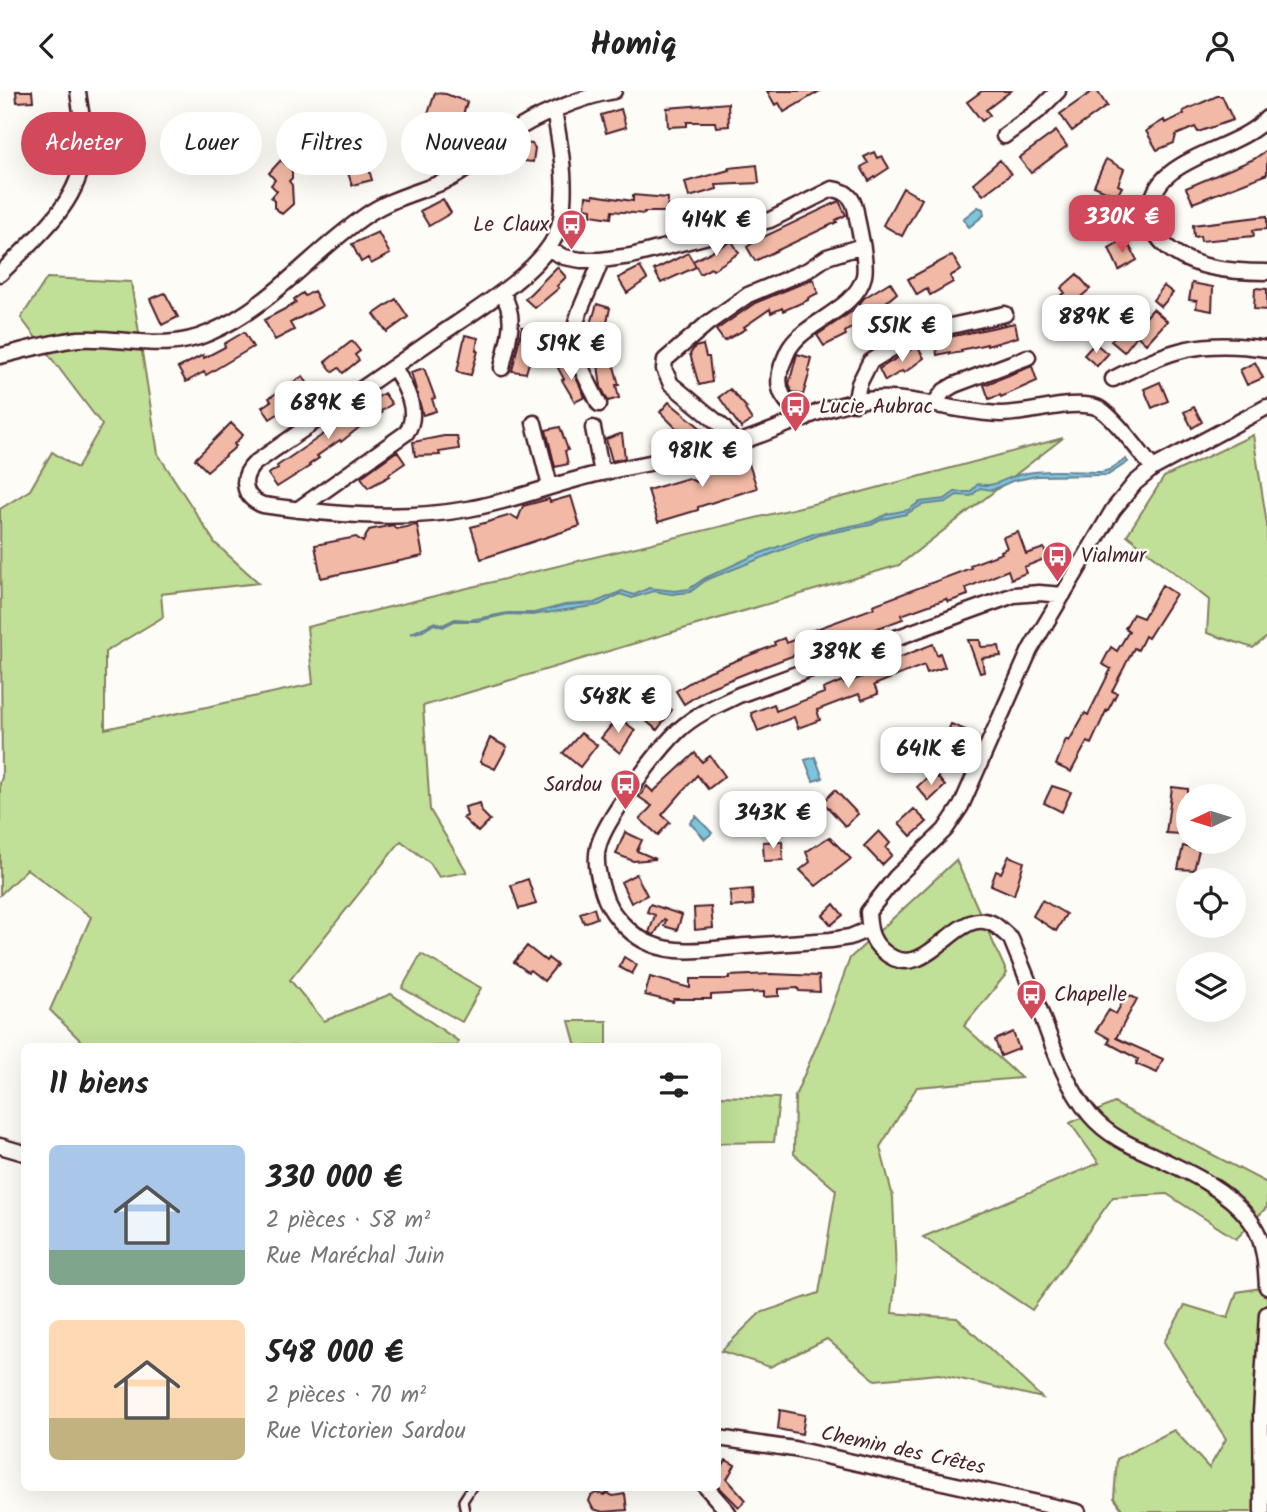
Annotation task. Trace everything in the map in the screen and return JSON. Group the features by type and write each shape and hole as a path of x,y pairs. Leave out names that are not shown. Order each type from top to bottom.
{"street":[{"path":"0,274 71,198 81,173 85,148 78,91"},
{"path":"0,356 78,339 140,344 174,343 208,334 258,307 366,215 410,193 448,179 486,155 509,134 554,111 575,101 614,91"},
{"path":"1004,136 1038,111 1058,91"},
{"path":"554,111 563,179 562,209 556,234 548,249 502,292 248,469 245,486 247,495 253,502 331,514 428,514 469,509 602,473 692,456 736,444 855,403 875,399 992,414 1020,414 1078,405 1097,407 1114,422 1153,468"},
{"path":"1267,118 1249,134 1173,169 1158,183 1151,199 1151,219 1158,238 1173,253 1212,267 1267,272"},
{"path":"548,249 564,257 601,260 631,256 770,220 832,189 843,190 852,198 862,246 864,276 857,290 839,308 792,343 780,372 780,394 786,403 805,419"},
{"path":"736,444 723,427 671,384 664,369 665,360 708,323 748,295 808,270 827,257 862,246"},
{"path":"599,404 579,361 573,336 601,260"},
{"path":"502,292 511,310 512,319 502,368"},
{"path":"855,403 859,384 870,362 906,340 928,331 1004,314"},
{"path":"1113,379 1151,359 1174,351 1220,345 1267,349"},
{"path":"933,405 944,391 954,385 1028,357"},
{"path":"297,510 406,433 412,426 411,405 404,383 394,367"},
{"path":"1267,407 1153,468 1135,483 1113,510 1030,650 961,806 945,830 879,896 868,912 869,929 875,944 891,958 910,961 930,952 965,926 983,921 997,926 1011,939 1057,1058 1089,1113 1103,1129 1124,1142 1176,1166 1223,1193 1251,1221 1265,1257 1267,1287"},
{"path":"534,423 550,486"},
{"path":"593,428 602,473"},
{"path":"869,929 850,937 831,940 696,949 660,948 633,933 608,905 597,867 598,848 617,809 679,730 715,706 765,685 1014,595 1063,595"},
{"path":"0,1146 21,1152"},
{"path":"1262,1512 1261,1413 1267,1314"},
{"name":"Chemin des Crêtes","path":"721,1438 794,1449 1078,1512"},
{"path":"710,1491 728,1512"}],"lane":[{"path":"465,1512 463,1501 469,1491"}],"green space":[{"path":"47,278 131,282 158,454 215,543 259,583 161,594 163,617 105,652 105,729 313,684 307,627 854,494 1063,438 899,565 423,706 430,810 467,872 439,877 430,863 401,841 290,980 324,1021 391,994 458,1043 83,1043 50,1010 91,917 27,869 0,895 0,509 30,490 52,452 77,468 102,425 21,318"},
{"path":"1253,435 1267,524 1267,637 1253,648 1207,633 1209,600 1127,535 1164,477"},
{"path":"956,860 1007,973 964,1026 1021,1078 917,1087 880,1147 893,1197 896,1274 892,1313 957,1318 1042,1398 939,1374 875,1380 827,1339 770,1367 721,1351 760,1313 819,1293 836,1190 794,1154 795,1096 826,1024 850,958"},
{"path":"421,954 481,988 462,1022 402,988"},
{"path":"569,1021 607,1021 607,1043 575,1043"},
{"path":"721,1096 779,1098 774,1142 721,1143"},
{"path":"1114,1103 1267,1183 1267,1207 1236,1239 1167,1194 1113,1197 1032,1310 923,1237 1099,1163 1070,1123"},
{"path":"1267,1287 1267,1512 1124,1512 1114,1498 1117,1459 1174,1430 1209,1468 1226,1439 1164,1342 1185,1305 1228,1318 1237,1292"}],"water":[{"path":"978,207 983,209 984,215 969,227 963,219"},
{"path":"1126,459 1128,462 1108,475 1037,476 1012,481 992,490 980,488 971,496 957,495 946,502 922,505 906,514 883,519 871,525 819,535 706,580 690,592 672,594 653,591 632,598 620,594 599,605 532,615 508,614 477,621 454,621 443,627 434,624 423,631 410,634 435,622 443,625 455,619 470,620 508,613 534,613 565,605 594,603 622,591 634,595 649,588 675,591 689,589 705,578 753,556 816,533 871,522 887,514 908,510 920,502 945,499 955,492 970,492 978,484 993,484 1034,472 1101,472"},
{"path":"815,757 823,778 813,781 805,760"},
{"path":"696,816 712,833 705,839 690,823"}],"building":[{"path":"16,91 32,91 33,101 17,102"},
{"path":"767,91 820,91 784,112 779,103 775,105"},
{"path":"982,91 1011,91 986,110 990,115 982,121 967,102"},
{"path":"1093,91 1097,91 1107,106 1072,131 1060,114"},
{"path":"435,93 467,102 464,112 429,112"},
{"path":"1222,96 1233,120 1198,132 1195,127 1176,135 1174,143 1157,150 1146,131"},
{"path":"728,103 729,126 716,127 715,122 687,122 687,126 668,127 667,108"},
{"path":"621,109 626,127 606,133 601,115"},
{"path":"1056,131 1067,146 1031,173 1019,158"},
{"path":"531,144 535,148 531,162"},
{"path":"1267,150 1267,174 1193,203 1186,188 1254,159"},
{"path":"874,152 877,158 882,156 889,168 869,181 861,167 868,163 864,157"},
{"path":"1106,159 1124,169 1118,185 1122,187 1117,196 1094,186"},
{"path":"1000,160 1011,174 983,195 973,183"},
{"path":"276,165 276,175 292,175 289,181 292,185 293,204 282,214 274,207 271,198 277,191 271,185 275,180 269,173"},
{"path":"757,165 759,183 716,185 717,189 689,197 685,182 729,170 728,168"},
{"path":"349,175 370,175 372,180 352,185"},
{"path":"903,188 922,199 902,236 883,225"},
{"path":"633,195 668,198 667,212 644,214 612,211 611,218 591,215 591,209 585,208 586,196 633,201"},
{"path":"443,199 451,213 429,226 420,211"},
{"path":"839,201 846,215 836,220 837,222 755,261 747,247"},
{"path":"1098,207 1101,233 1080,234 1077,209"},
{"path":"1267,216 1267,229 1253,230 1254,236 1201,241 1200,236 1194,237 1193,225"},
{"path":"378,232 390,254 371,264 368,258 361,262 352,244"},
{"path":"1123,240 1137,260 1119,270 1109,248"},
{"path":"732,241 739,253 713,270 711,268 700,274 693,261"},
{"path":"688,253 696,267 661,283 654,270"},
{"path":"952,255 961,270 950,276 953,282 930,295 927,289 917,295 908,279"},
{"path":"557,267 566,277 557,286 559,288 535,308 525,299"},
{"path":"640,267 647,279 627,293 618,278"},
{"path":"1077,274 1090,289 1069,307 1060,296 1065,293 1061,288"},
{"path":"813,279 818,293 808,300 783,311 782,308 771,313 770,309 744,327 746,329 724,341 716,330 755,303"},
{"path":"890,282 897,293 878,309 877,307 859,319 861,322 845,332 846,335 824,346 817,335 860,306 864,298"},
{"path":"1192,283 1213,287 1212,311 1196,308 1197,301 1189,300"},
{"path":"1164,286 1173,293 1161,307 1153,300"},
{"path":"1255,288 1267,289 1267,310 1254,309"},
{"path":"314,291 322,306 290,323 294,330 275,340 264,320 296,303 294,299 303,293 305,296"},
{"path":"165,293 178,317 162,325 150,299"},
{"path":"396,299 408,317 387,332 374,314"},
{"path":"597,304 610,308 605,332 599,344 586,340"},
{"path":"1153,309 1167,321 1146,344 1133,332"},
{"path":"1015,323 1018,337 961,350 962,352 937,355 935,342 940,339"},
{"path":"1123,326 1136,337 1124,352 1111,341"},
{"path":"522,327 535,330 533,350 526,373 512,371"},
{"path":"244,332 253,347 206,375 204,372 186,382 178,368 225,347 224,344"},
{"path":"465,335 478,338 478,351 471,375 457,372"},
{"path":"352,341 360,351 355,355 359,360 343,373 339,368 333,372 325,362"},
{"path":"1095,343 1108,354 1097,366 1084,355"},
{"path":"703,345 706,357 709,357 712,382 699,385 690,354 695,347"},
{"path":"917,346 924,358 904,373 902,371 885,381 879,369"},
{"path":"797,354 811,358 803,395 792,392 789,384"},
{"path":"611,355 619,385 616,385 619,398 608,401 601,387 597,357"},
{"path":"569,362 585,397 575,402 558,368"},
{"path":"1255,362 1263,378 1247,385 1240,370"},
{"path":"1032,366 1037,381 1001,397 1000,395 989,399 984,385"},
{"path":"424,368 435,398 432,399 436,411 423,415 411,372"},
{"path":"303,376 312,391 302,398 304,400 270,419 262,407 271,401 269,398"},
{"path":"1160,382 1168,401 1152,408 1144,389"},
{"path":"730,389 747,408 745,409 752,420 741,428 719,397"},
{"path":"384,393 392,404 381,411 382,413 317,456 319,458 310,466 277,487 268,474 278,468 277,466"},
{"path":"669,402 703,430 695,441 680,428 678,430 660,412"},
{"path":"1194,407 1202,422 1192,428 1184,412"},
{"path":"231,423 243,435 232,450 207,471 195,459"},
{"path":"560,427 568,450 565,451 568,464 555,467 546,430"},
{"path":"620,434 625,458 612,461 606,439"},
{"path":"457,436 459,449 439,452 440,455 415,456 413,442"},
{"path":"397,451 405,463 389,474 390,476 368,488 361,477"},
{"path":"747,458 757,488 658,522 648,490 688,478 696,482 700,469"},
{"path":"571,496 580,526 481,559 471,527 511,515 518,519 523,506"},
{"path":"393,525 396,529 417,525 423,556 321,578 315,545 356,537 363,542 369,530"},
{"path":"1018,532 1026,554 1044,548 1047,558 1024,567 1026,573 1011,579 1008,570 966,588 968,595 948,602 946,599 901,615 903,619 851,638 849,635 749,672 709,688 684,704 676,691 705,673 775,645 774,642 784,638 786,643 874,608 873,605 971,568 970,565 1002,553 1001,551 1007,548 1003,537"},
{"path":"1162,585 1176,594 1148,638 1145,636 1138,650 1134,648 1112,691 1117,693 1091,744 1087,742 1071,772 1056,765 1066,739 1069,741 1085,713 1088,715 1111,669 1102,664 1111,647 1117,651 1129,631 1125,628 1133,614 1143,618"},
{"path":"968,640 980,640 981,647 999,646 1001,656 982,658 984,672 980,673"},
{"path":"933,644 945,667 927,673 924,665 874,685 878,694 862,700 859,694 817,710 820,720 798,728 794,717 758,731 751,713 774,704 776,711 824,693 823,689 887,667 885,663"},
{"path":"660,700 672,710 657,730 645,720"},
{"path":"623,721 635,730 620,753 601,738 614,722"},
{"path":"951,724 968,731 959,761 928,748 932,738 943,742"},
{"path":"581,733 597,745 580,767 563,753"},
{"path":"490,738 507,747 495,769 480,762"},
{"path":"695,753 702,762 710,756 725,776 708,789 697,775 662,815 670,822 658,835 640,819 652,806 639,797 647,786 653,792"},
{"path":"933,772 945,786 929,801 917,787"},
{"path":"1052,786 1071,792 1062,812 1044,803"},
{"path":"1172,787 1176,788 1176,834 1166,833"},
{"path":"835,790 858,814 845,826 823,802"},
{"path":"480,803 482,812 490,820 478,832 463,818 467,816 465,807"},
{"path":"914,809 927,822 911,836 899,823"},
{"path":"879,831 890,843 886,848 892,855 882,865 864,846"},
{"path":"625,832 642,840 637,851 656,859 633,861 616,854"},
{"path":"829,837 851,859 816,886 800,870 810,862 806,852"},
{"path":"782,841 783,860 764,861 763,842"},
{"path":"1181,854 1198,854 1194,868 1178,868"},
{"path":"1009,856 1024,862 1014,895 991,885 996,871 1001,873"},
{"path":"636,874 647,895 631,903 621,882"},
{"path":"528,879 536,904 519,909 511,885"},
{"path":"752,889 753,905 731,907 730,891"},
{"path":"1042,900 1066,914 1056,931 1033,916"},
{"path":"650,904 682,915 677,930 664,926 664,919 654,935 649,933 655,915 647,912"},
{"path":"834,904 843,915 831,925 823,915"},
{"path":"711,907 713,928 695,930 694,908"},
{"path":"594,908 597,918 584,923 580,913"},
{"path":"527,946 546,961 548,958 557,965 544,981 514,962"},
{"path":"624,957 637,965 632,974 619,967"},
{"path":"729,976 819,976 820,992 799,991 798,988 779,989 779,996 764,997 764,992 711,995 711,999 674,999 673,1002 645,995 650,977 690,988 690,979 729,979"},
{"path":"1127,994 1137,999 1116,1038 1163,1059 1157,1073 1136,1064 1138,1059 1108,1043 1110,1039 1096,1031 1109,1010 1116,1014"},
{"path":"1013,1032 1019,1049 1001,1056 995,1040"},
{"path":"780,1410 805,1415 802,1434 778,1429"},
{"path":"726,1460 735,1465 727,1479 746,1500 739,1507 721,1489 721,1469"},
{"path":"596,1493 613,1496 625,1494 627,1510 603,1512 593,1509 589,1501"}],"place":[{"name":"Le Claux","path":"572,252"},
{"name":"Lucie Aubrac","path":"796,434"},
{"name":"Vialmur","path":"1058,583"},
{"name":"Sardou","path":"625,812"},
{"name":"Chapelle","path":"1031,1022"}]}
